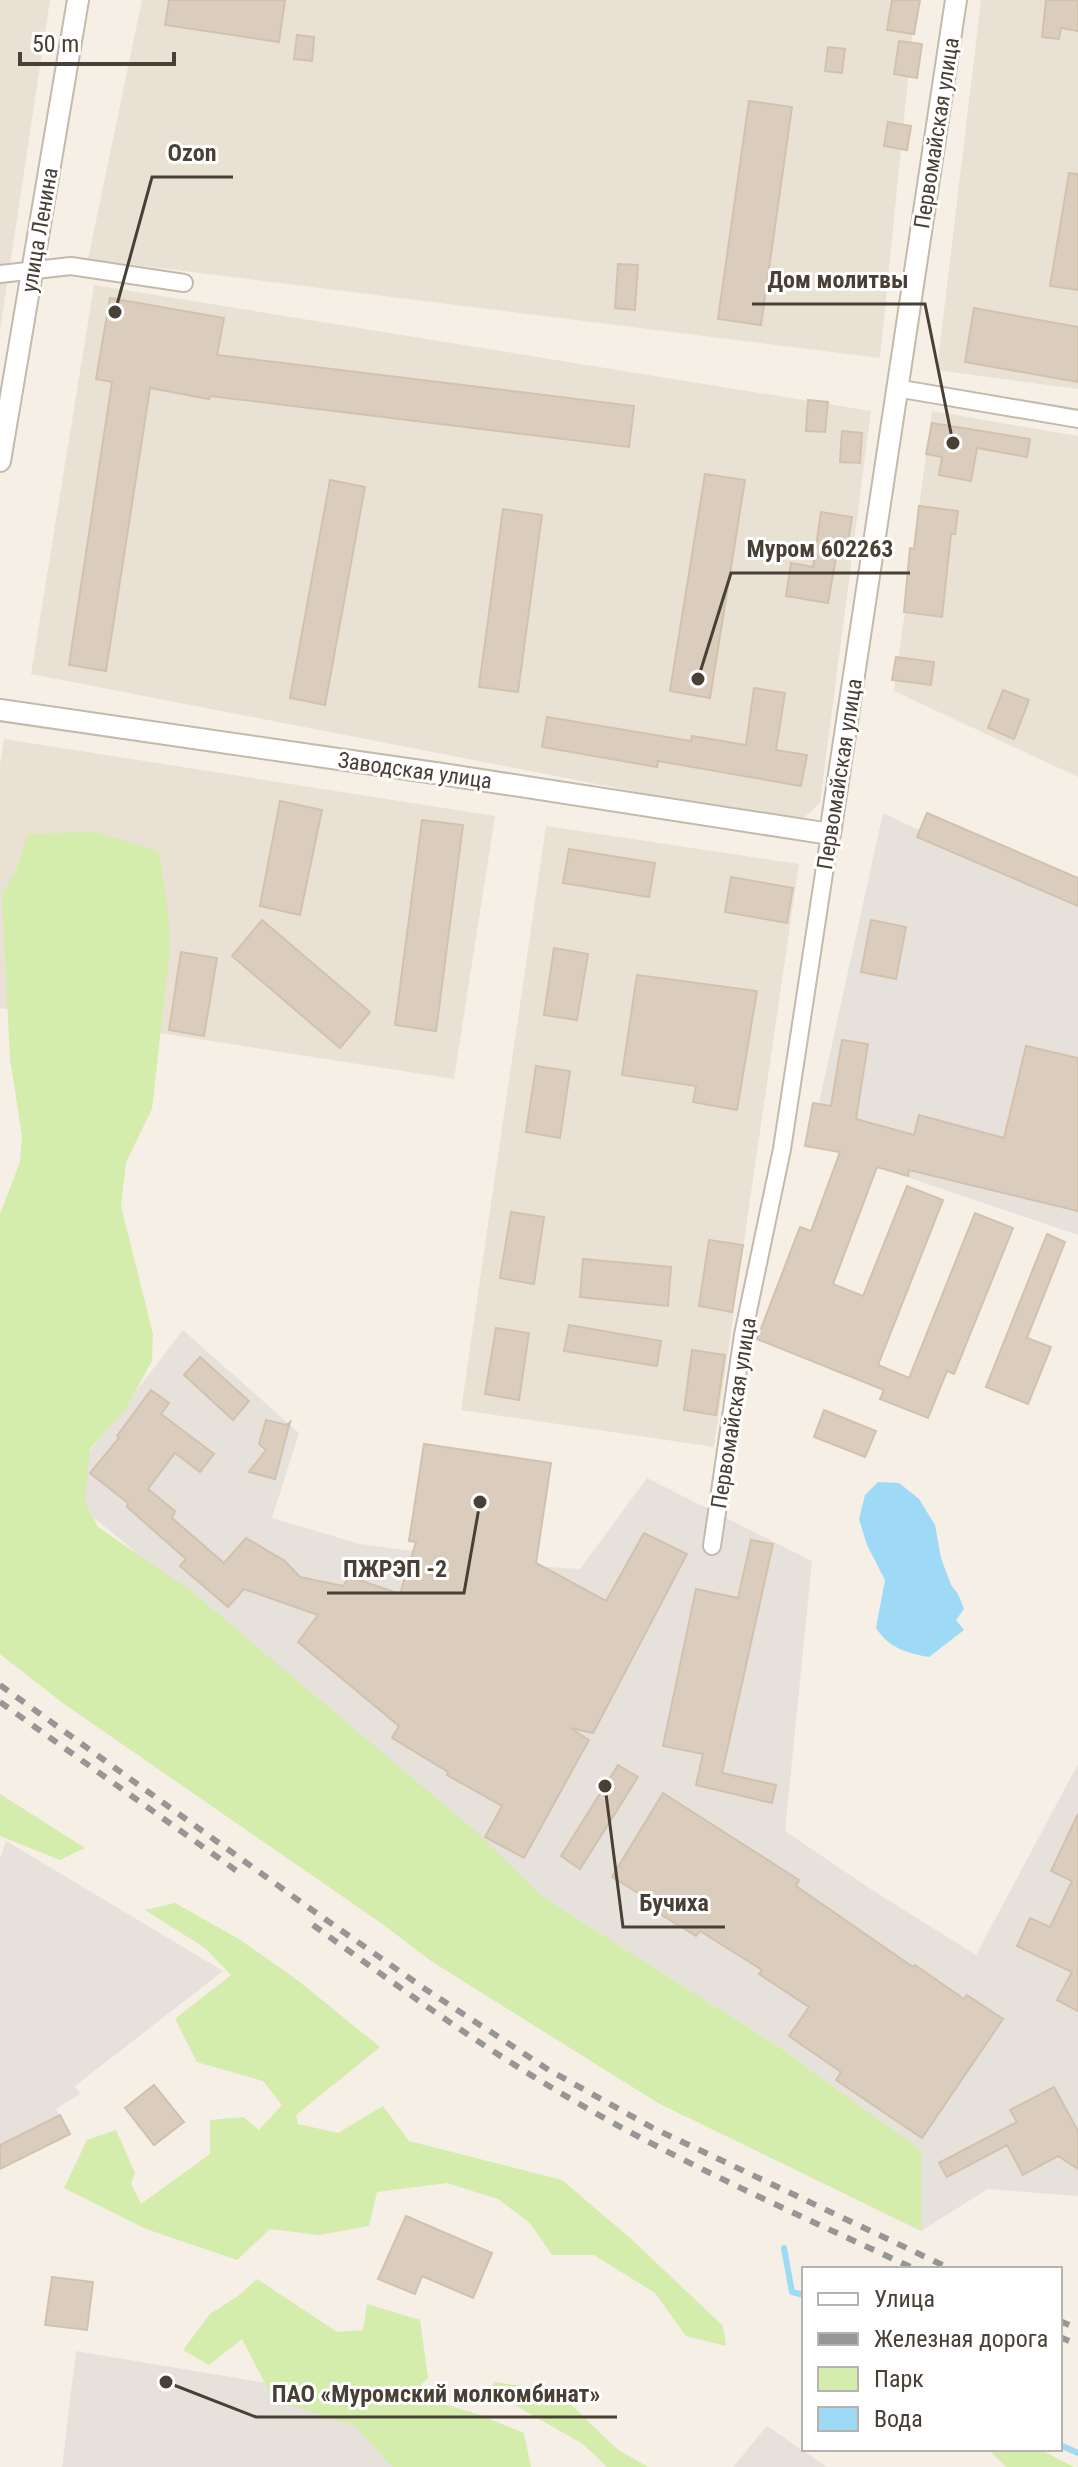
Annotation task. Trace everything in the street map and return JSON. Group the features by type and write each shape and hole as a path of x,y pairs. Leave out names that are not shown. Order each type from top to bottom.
{"street":[{"name":"улица Ленина","path":"0,461 78,0"},
{"name":"Первомайская улица","path":"712,1546 743,1335 782,1149 956,0"},
{"path":"0,274 71,266 184,283"},
{"path":"896,388 1078,419"},
{"name":"Заводская улица","path":"0,710 830,834"}],"shaded area":[{"path":"0,0 50,0 0,331"},
{"path":"142,0 916,0 880,358 88,259"},
{"path":"981,0 1078,0 1078,389 937,370"},
{"path":"94,285 871,411 820,803 798,823 31,674"},
{"path":"932,411 1078,436 1078,777 894,691"},
{"path":"4,739 495,816 454,1079 0,1008 0,765"},
{"path":"883,813 1078,904 1078,1235 810,1144"},
{"path":"546,826 799,864 714,1447 461,1410"},
{"path":"183,1330 299,1433 272,1518 360,1544 516,1565 580,1569 647,1478 812,1561 785,1831 976,1955 1078,1764 1078,2196 988,2189 921,2231 921,2150 776,2045 543,1897 448,1808 60,1490"},
{"path":"6,1841 223,1971 75,2086 80,2094 56,2109 70,2134 0,2169 0,1858"},
{"path":"76,2351 446,2413 438,2467 62,2467"},
{"path":"767,2426 827,2467 733,2467"}],"green space":[{"path":"95,832 159,851 170,947 152,1109 126,1162 121,1206 153,1334 152,1361 125,1410 90,1449 85,1502 98,1527 191,1591 473,1829 543,1897 776,2045 921,2150 921,2231 658,2103 431,1961 381,1923 64,1704 0,1654 0,1214 20,1162 22,1136 10,1059 2,894 16,871 28,834"},
{"path":"0,1794 85,1848 60,1860 0,1836"},
{"path":"175,1903 239,1939 296,1979 380,2047 296,2115 298,2124 338,2133 383,2106 409,2141 562,2180 629,2237 723,2326 726,2346 686,2336 655,2293 594,2255 552,2255 530,2223 498,2199 447,2183 377,2192 369,2226 319,2235 270,2229 237,2260 146,2229 64,2188 87,2140 116,2130 135,2173 131,2184 141,2204 210,2154 210,2120 243,2117 259,2130 282,2105 263,2081 197,2062 175,2019 231,1975 205,1948 145,1910"},
{"path":"257,2279 337,2332 363,2330 367,2304 420,2320 428,2378 411,2394 480,2415 524,2433 531,2467 392,2467 355,2426 274,2400 242,2339 209,2365 183,2350 210,2314"},
{"path":"494,2382 557,2391 617,2449 648,2467 607,2467 583,2444 490,2391"},
{"path":"990,2451 1043,2451 1074,2467 1006,2467"}],"water":[{"path":"878,1482 899,1483 919,1499 935,1525 941,1558 964,1609 956,1620 964,1630 929,1657 899,1648 876,1628 885,1580 867,1545 859,1519 865,1495"}],"building":[{"path":"169,0 285,0 279,42 165,25"},
{"path":"892,0 920,0 914,34 887,30"},
{"path":"1046,0 1078,0 1078,31 1061,28 1059,39 1042,37"},
{"path":"297,35 314,37 312,61 294,59"},
{"path":"899,41 922,44 917,78 894,74"},
{"path":"828,47 845,49 842,73 825,71"},
{"path":"749,101 792,107 761,325 718,319"},
{"path":"888,122 911,126 907,150 884,146"},
{"path":"1069,173 1078,174 1078,290 1050,286"},
{"path":"618,264 638,265 635,310 615,308"},
{"path":"110,298 224,318 217,355 634,406 629,447 210,396 209,399 150,388 106,671 69,665 112,382 96,379"},
{"path":"974,308 1078,327 1078,382 965,362"},
{"path":"808,400 828,402 825,432 806,431"},
{"path":"932,423 1030,439 1027,457 977,448 971,481 939,475 942,457 926,454"},
{"path":"842,431 862,433 860,463 840,462"},
{"path":"705,474 745,480 710,698 670,691"},
{"path":"330,480 365,487 325,705 290,698"},
{"path":"919,506 958,511 955,534 951,534 942,617 904,612 910,548 914,549"},
{"path":"503,509 542,515 518,692 479,687"},
{"path":"821,512 852,517 847,548 838,547 828,603 786,596 791,563 813,567"},
{"path":"896,657 934,662 931,685 892,680"},
{"path":"754,688 785,693 776,750 807,755 801,786 658,761 657,767 542,747 547,717 691,741 692,736 746,745"},
{"path":"1003,690 1029,700 1014,739 988,728"},
{"path":"280,801 322,810 300,915 260,906"},
{"path":"927,813 1078,878 1078,906 917,837"},
{"path":"422,820 463,825 436,1031 395,1025"},
{"path":"569,849 655,863 649,897 563,883"},
{"path":"731,877 793,888 787,923 725,912"},
{"path":"262,920 370,1012 340,1048 232,956"},
{"path":"871,920 906,927 896,979 861,972"},
{"path":"554,948 588,954 577,1020 544,1015"},
{"path":"181,952 217,958 204,1036 169,1030"},
{"path":"637,975 757,991 737,1110 693,1102 696,1086 622,1075"},
{"path":"842,1040 868,1044 856,1119 914,1135 919,1115 1004,1138 1026,1046 1078,1058 1078,1211 909,1170 908,1176 877,1167 833,1284 863,1296 907,1186 943,1200 878,1365 909,1378 975,1213 1013,1228 954,1374 947,1371 928,1418 880,1399 884,1390 757,1339 800,1227 811,1231 840,1152 805,1146 813,1103 831,1106"},
{"path":"536,1066 570,1071 560,1138 526,1132"},
{"path":"511,1212 544,1217 534,1284 500,1278"},
{"path":"1047,1234 1065,1242 1027,1338 1051,1347 1028,1404 986,1387"},
{"path":"709,1240 743,1245 732,1312 699,1306"},
{"path":"583,1259 671,1267 668,1306 580,1297"},
{"path":"569,1325 661,1341 657,1366 564,1351"},
{"path":"496,1328 529,1333 519,1400 485,1394"},
{"path":"692,1350 725,1355 716,1415 684,1410"},
{"path":"200,1357 249,1401 233,1420 184,1375"},
{"path":"151,1390 169,1403 161,1414 214,1454 200,1472 175,1453 148,1489 175,1511 172,1518 224,1563 246,1538 285,1561 300,1577 343,1586 350,1577 400,1594 416,1542 409,1541 424,1444 551,1463 536,1563 606,1601 644,1533 687,1554 593,1733 570,1728 589,1740 524,1858 485,1837 502,1806 447,1775 448,1772 392,1738 399,1726 298,1642 318,1615 244,1589 228,1607 180,1566 186,1559 127,1507 128,1503 90,1473 119,1438 117,1436"},
{"path":"824,1410 876,1431 865,1457 814,1437"},
{"path":"266,1420 287,1425 290,1422 275,1479 249,1472 266,1450 259,1444"},
{"path":"751,1540 773,1544 722,1773 776,1785 772,1803 696,1785 703,1754 663,1746 696,1589 738,1598"},
{"path":"618,1765 638,1777 580,1869 561,1856"},
{"path":"663,1793 799,1880 796,1886 913,1967 915,1965 964,1999 967,1995 1003,2019 922,2138 836,2080 841,2072 789,2036 809,2007 759,1974 762,1970 700,1931 696,1936 660,1914 664,1909 612,1877"},
{"path":"1078,1814 1078,2011 1057,2000 1072,1972 1017,1946 1030,1918 1050,1927 1072,1881 1051,1871"},
{"path":"154,2085 184,2122 154,2145 125,2108"},
{"path":"1054,2087 1078,2131 1078,2169 1058,2156 1023,2175 1007,2145 947,2177 939,2163 1017,2122 1010,2110"},
{"path":"60,2115 70,2134 0,2169 0,2145"},
{"path":"406,2216 492,2253 473,2298 422,2276 415,2294 378,2279"},
{"path":"52,2277 93,2282 87,2330 45,2325"}],"waterway":[{"path":"784,2248 792,2292 802,2294"},
{"path":"1062,2446 1078,2453"}],"railway":[{"path":"0,1685 305,1905 549,2070 653,2128 947,2267"},
{"path":"0,1702 241,1874"},
{"path":"313,1925 485,2046 589,2109 727,2181 911,2267"},
{"path":"1062,2322 1078,2329"},
{"path":"1062,2338 1078,2345"}],"place":[{"name":"Ozon","path":"115,312"},
{"name":"Дом молитвы","path":"953,443"},
{"name":"Муром 602263","path":"698,679"},
{"name":"ПЖРЭП -2","path":"480,1502"},
{"name":"Бучиха","path":"605,1786"},
{"name":"ПАО «Муромский молкомбинат»","path":"166,2382"}]}
